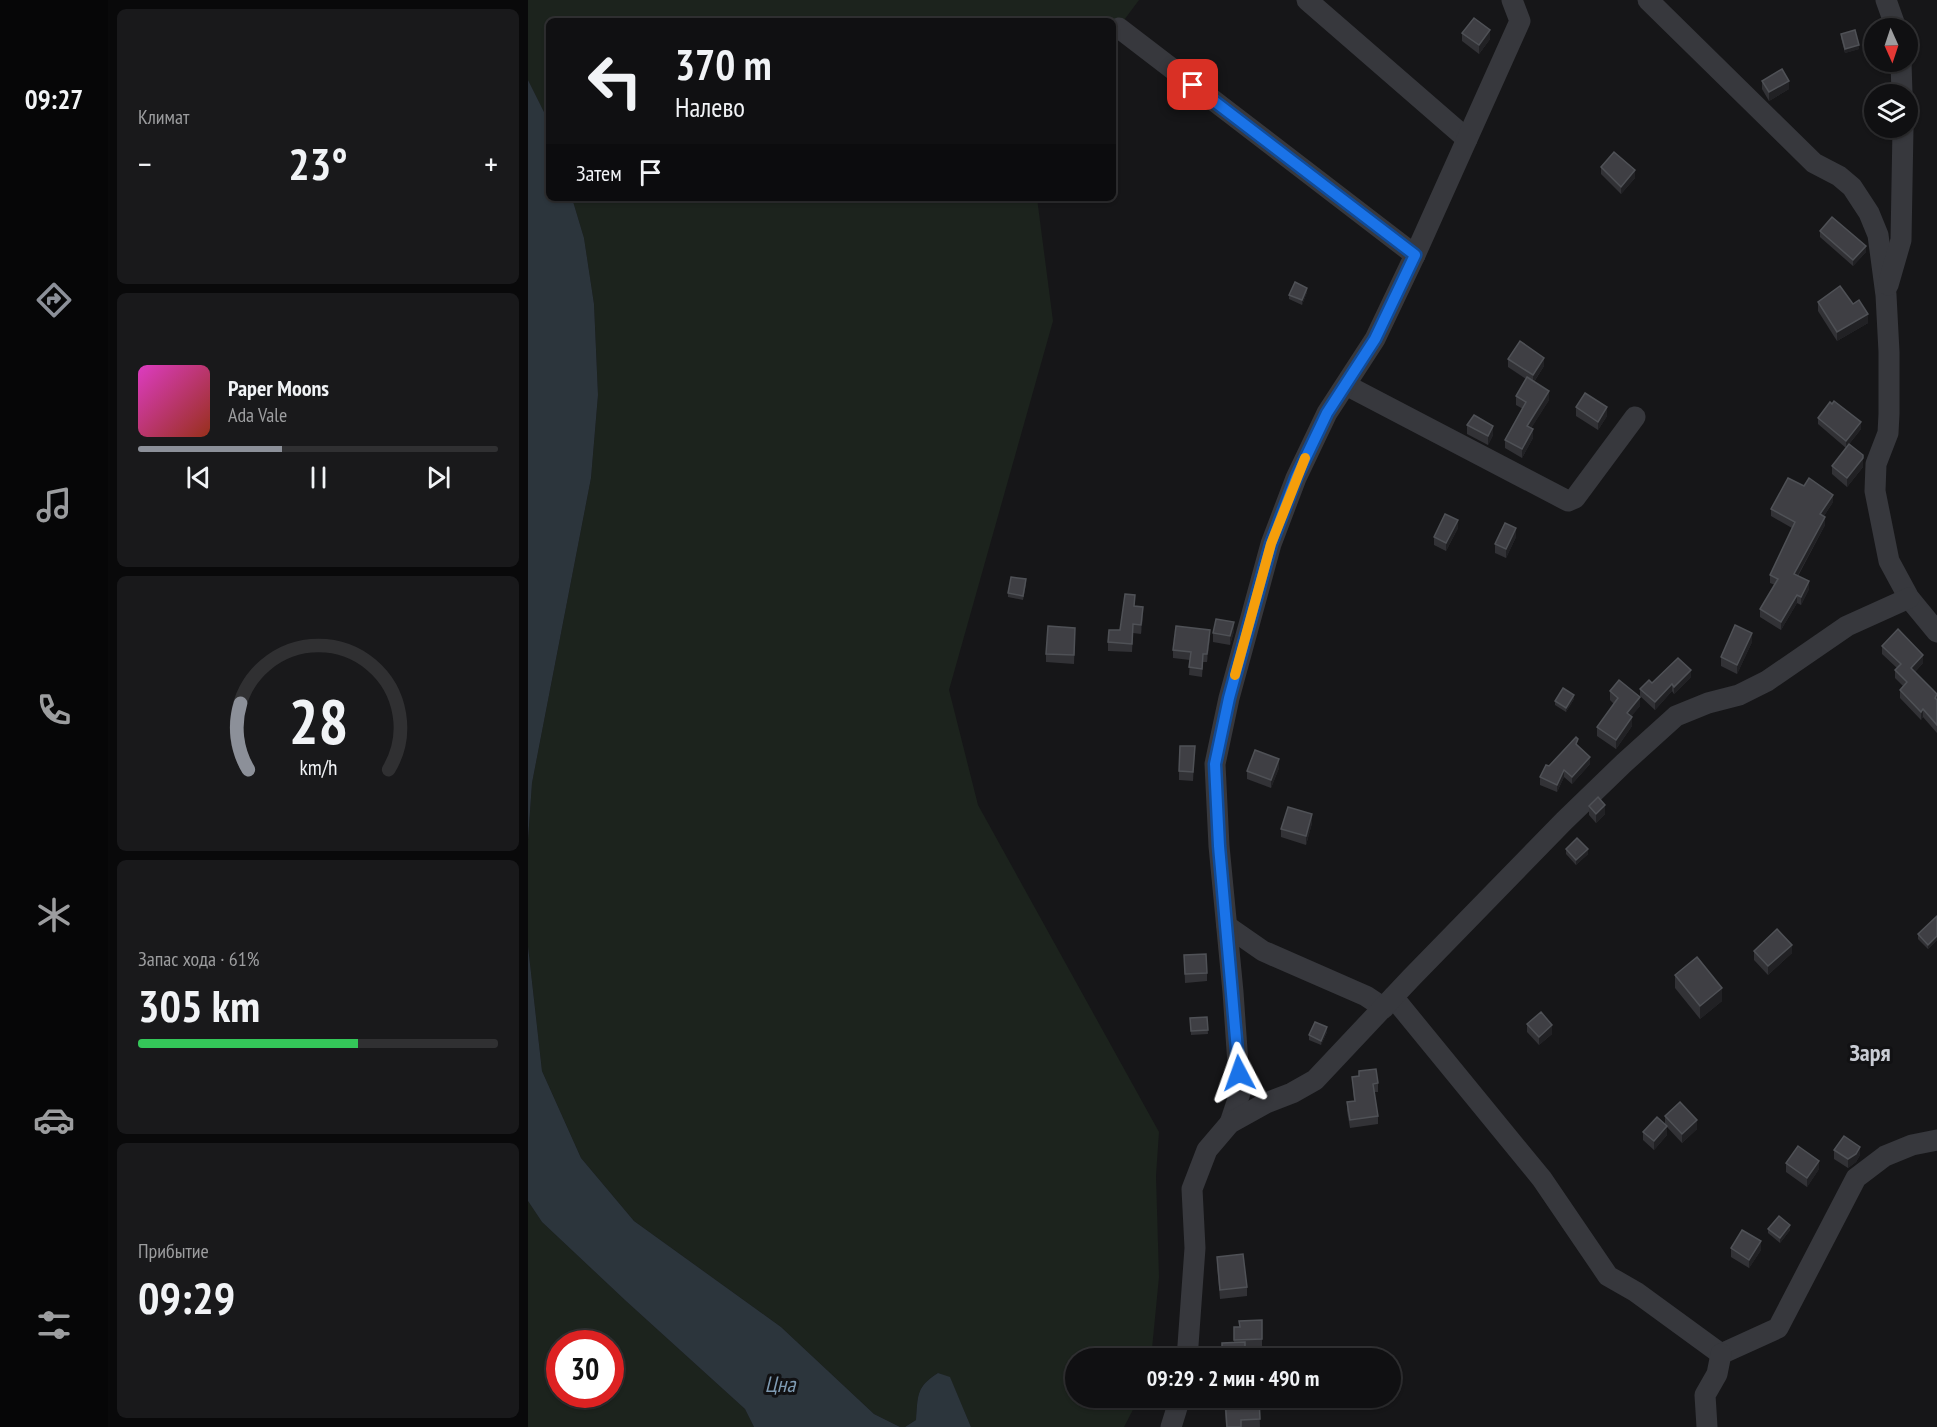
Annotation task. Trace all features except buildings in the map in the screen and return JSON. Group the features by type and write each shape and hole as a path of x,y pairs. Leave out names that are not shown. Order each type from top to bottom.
{"street":[{"path":"1307,0 1467,139"},
{"path":"1230,1123 1240,1093 1219,846 1215,764 1229,698 1271,544 1296,478 1327,413 1375,339 1415,255 1520,21 1512,0"},
{"path":"1648,0 1814,163 1839,176 1852,187 1869,213 1878,235 1886,295 1889,352 1888,432 1876,464 1875,491 1889,561 1909,598 1937,632"},
{"path":"1886,0 1892,18"},
{"path":"1119,28 1415,255"},
{"path":"1886,295 1901,240 1904,138"},
{"path":"1346,386 1568,501 1575,498 1635,417"},
{"path":"1188,1348 1195,1248 1192,1189 1206,1150 1230,1123 1315,1080 1564,822 1676,716 1708,703 1739,695 1767,681 1847,626 1909,598"},
{"path":"1227,926 1263,951 1366,996 1388,1003 1542,1179 1608,1276 1635,1292 1721,1354"},
{"path":"1721,1354 1778,1328 1856,1178 1885,1156 1912,1145 1937,1140"},
{"path":"1707,1427 1705,1395 1717,1374 1721,1354"},
{"path":"1171,1427 1177,1408"}],"shaded area":[{"path":"528,0 1139,0 1116,31 1116,18 546,18 546,116 528,80"},
{"path":"573,201 1037,201 1053,321 949,690 978,805 1159,1132 1156,1176 1159,1277 1152,1348 1065,1348 1065,1408 1134,1408 1124,1427 971,1427 950,1378 938,1373 922,1387 917,1404 916,1420 905,1427 900,1427 874,1414 781,1327 634,1221 581,1158 542,1071 528,946 528,840 532,783 591,478 598,395 594,304 584,238"},
{"path":"528,1201 542,1222 745,1409 754,1427 528,1427"}],"water":[{"path":"528,80 546,116 546,201 573,201 584,238 594,304 598,395 591,478 532,783 528,840"},
{"name":"Цна","path":"528,946 542,1071 581,1158 634,1221 781,1327 874,1414 900,1427 754,1427 745,1409 542,1222 528,1201"},
{"path":"938,1373 950,1377 971,1427 905,1427 916,1420 918,1398 922,1387"}],"slow traffic":[{"path":"1235,675 1271,544 1305,458"}],"district":[{"name":"Заря","path":"1870,1053"}],"route":[{"path":"1193,85 1415,255 1375,339 1327,413 1296,478 1271,544 1229,698 1215,764 1219,846 1239,1073"}]}
